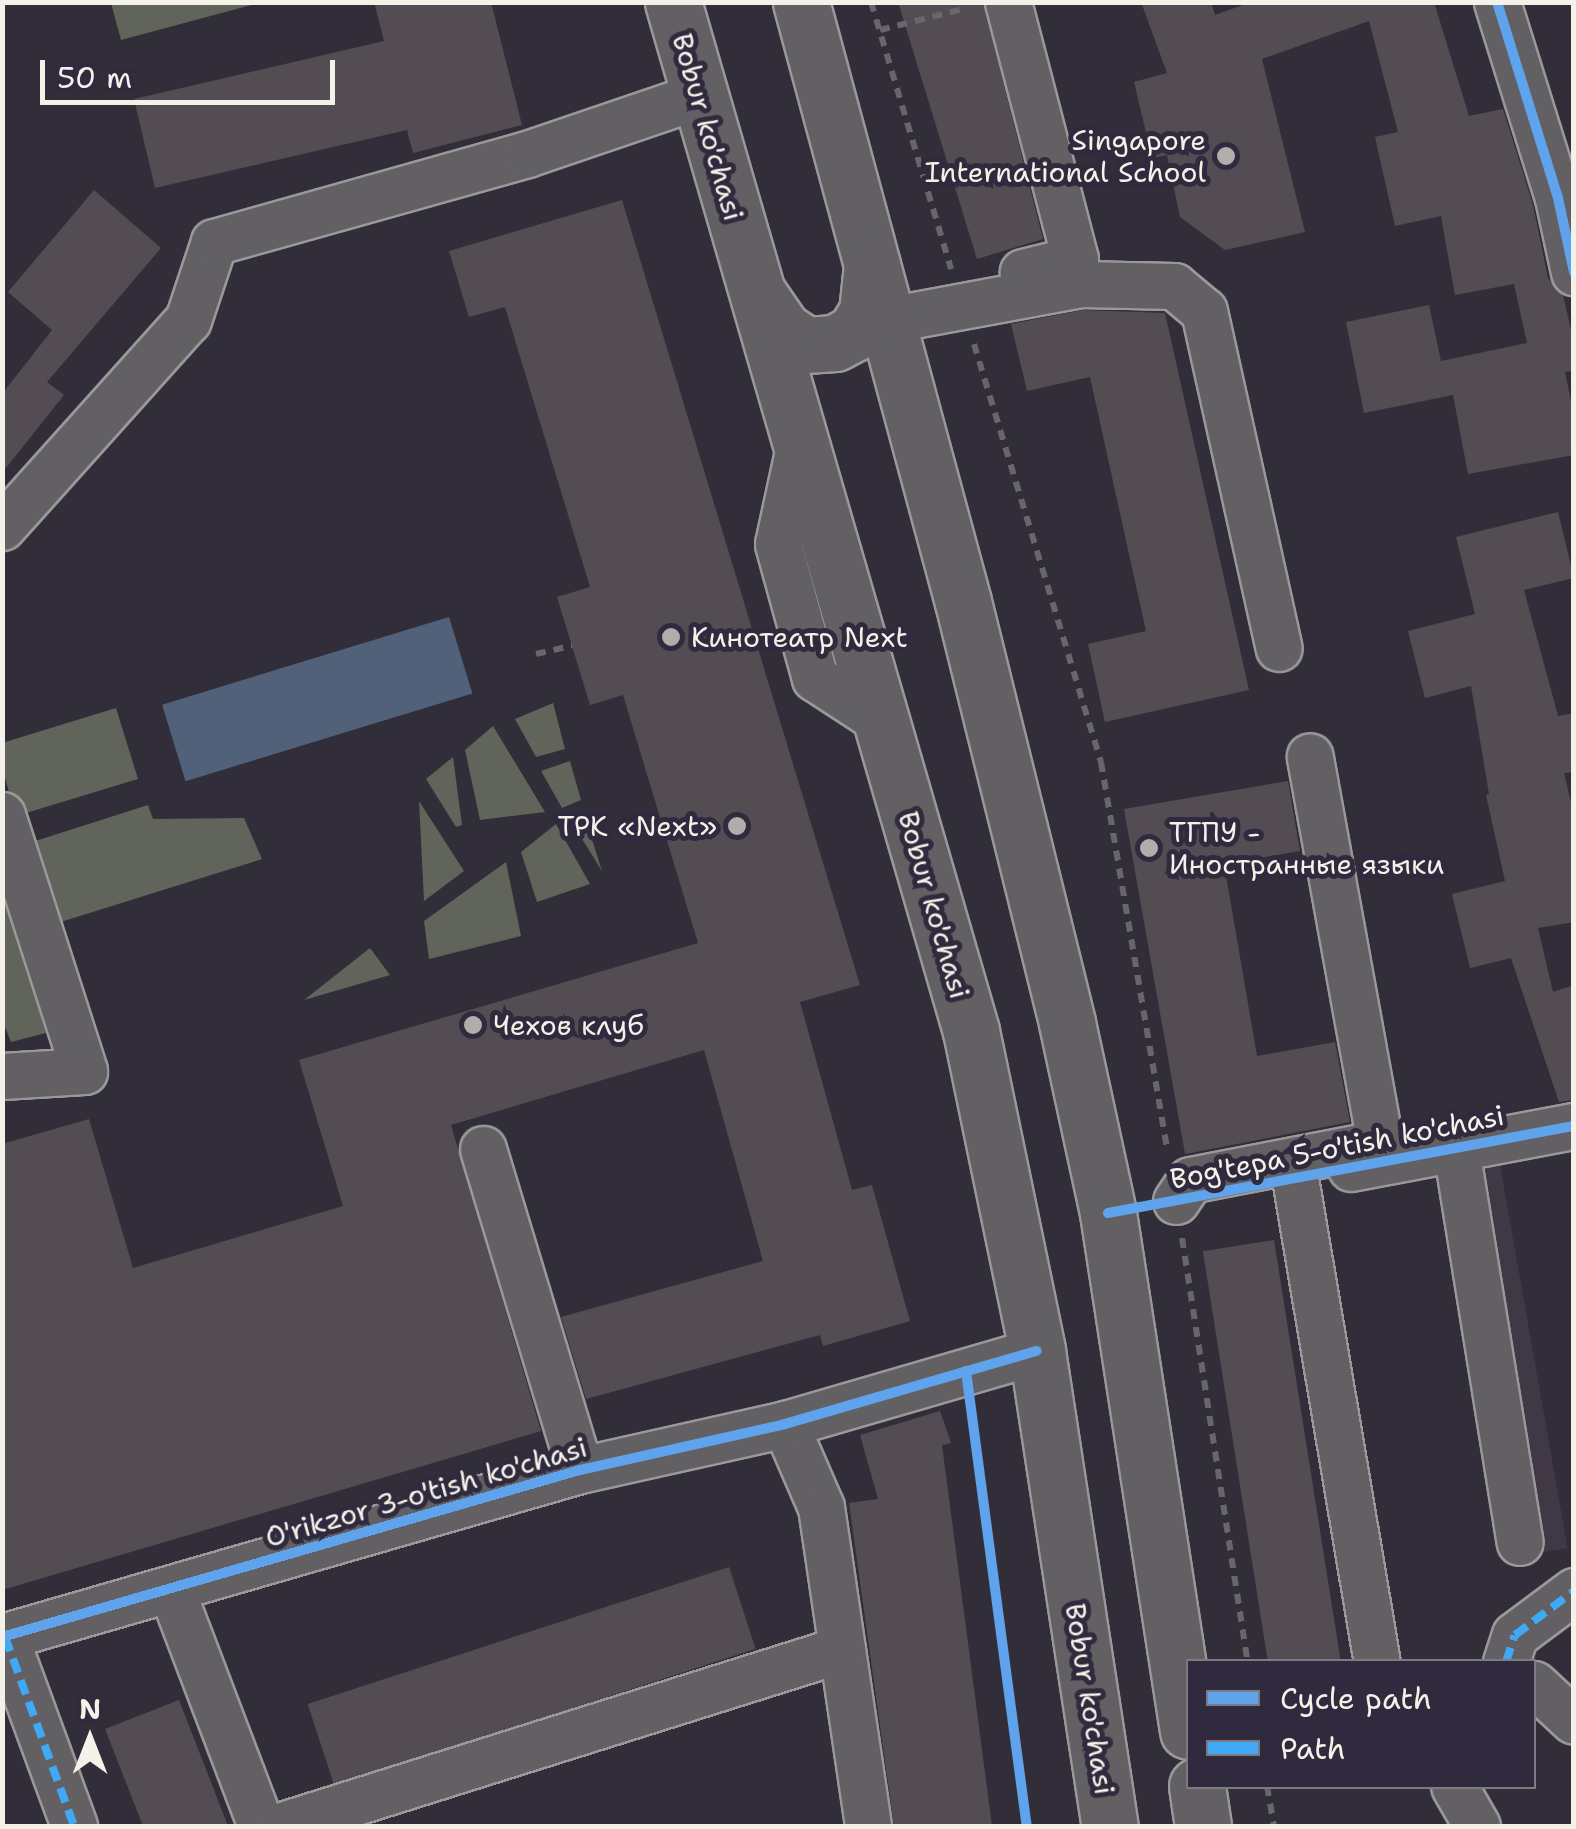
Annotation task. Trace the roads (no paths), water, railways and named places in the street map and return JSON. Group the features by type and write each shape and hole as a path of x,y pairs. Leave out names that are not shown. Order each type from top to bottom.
{"main road":[{"name":"Bobur ko'chasi","path":"672,2 971,1031 1037,1351 1110,1826"},
{"path":"800,2 968,621 1067,1024 1108,1213 1186,1717"},
{"path":"757,292 783,330 806,345 834,343 854,333 867,312 872,264"},
{"path":"1197,1789 1203,1826"}],"street":[{"path":"1497,2 1566,197 1574,272"},
{"path":"963,307 980,282 1075,259 989,5"},
{"path":"2,527 188,320 214,242 527,154 700,95"},
{"path":"886,320 1081,284 1174,286 1204,311 1279,648"},
{"path":"1176,1200 1190,1180 1380,1144 1310,756"},
{"path":"2,815 84,1071 2,1076"},
{"name":"Bog'tepa 5-o'tish ko'chasi","path":"1108,1213 1574,1126"},
{"path":"1456,1149 1520,1542"},
{"path":"483,1150 580,1470"},
{"path":"1295,1178 1376,1659"},
{"name":"O'rikzor 3-o'tish ko'chasi","path":"4,1637 580,1470 785,1424 1037,1351"},
{"path":"785,1424 821,1507 868,1826"},
{"path":"171,1589 261,1826"},
{"path":"1509,1659 1515,1635 1574,1591"},
{"path":"4,1637 74,1826"},
{"path":"279,1826 842,1648"},
{"path":"1536,1686 1574,1721"},
{"path":"1456,1789 1478,1826"}],"water":[{"path":"449,617 472,694 185,781 162,705"}],"place":[{"name":"Singapore International School","path":"1226,156"},
{"name":"Кинотеатр Next","path":"671,637"},
{"name":"ТРК «Next»","path":"737,826"},
{"name":"ТГПУ - Иностранные языки","path":"1149,848"},
{"name":"Чехов клуб","path":"473,1025"}]}
